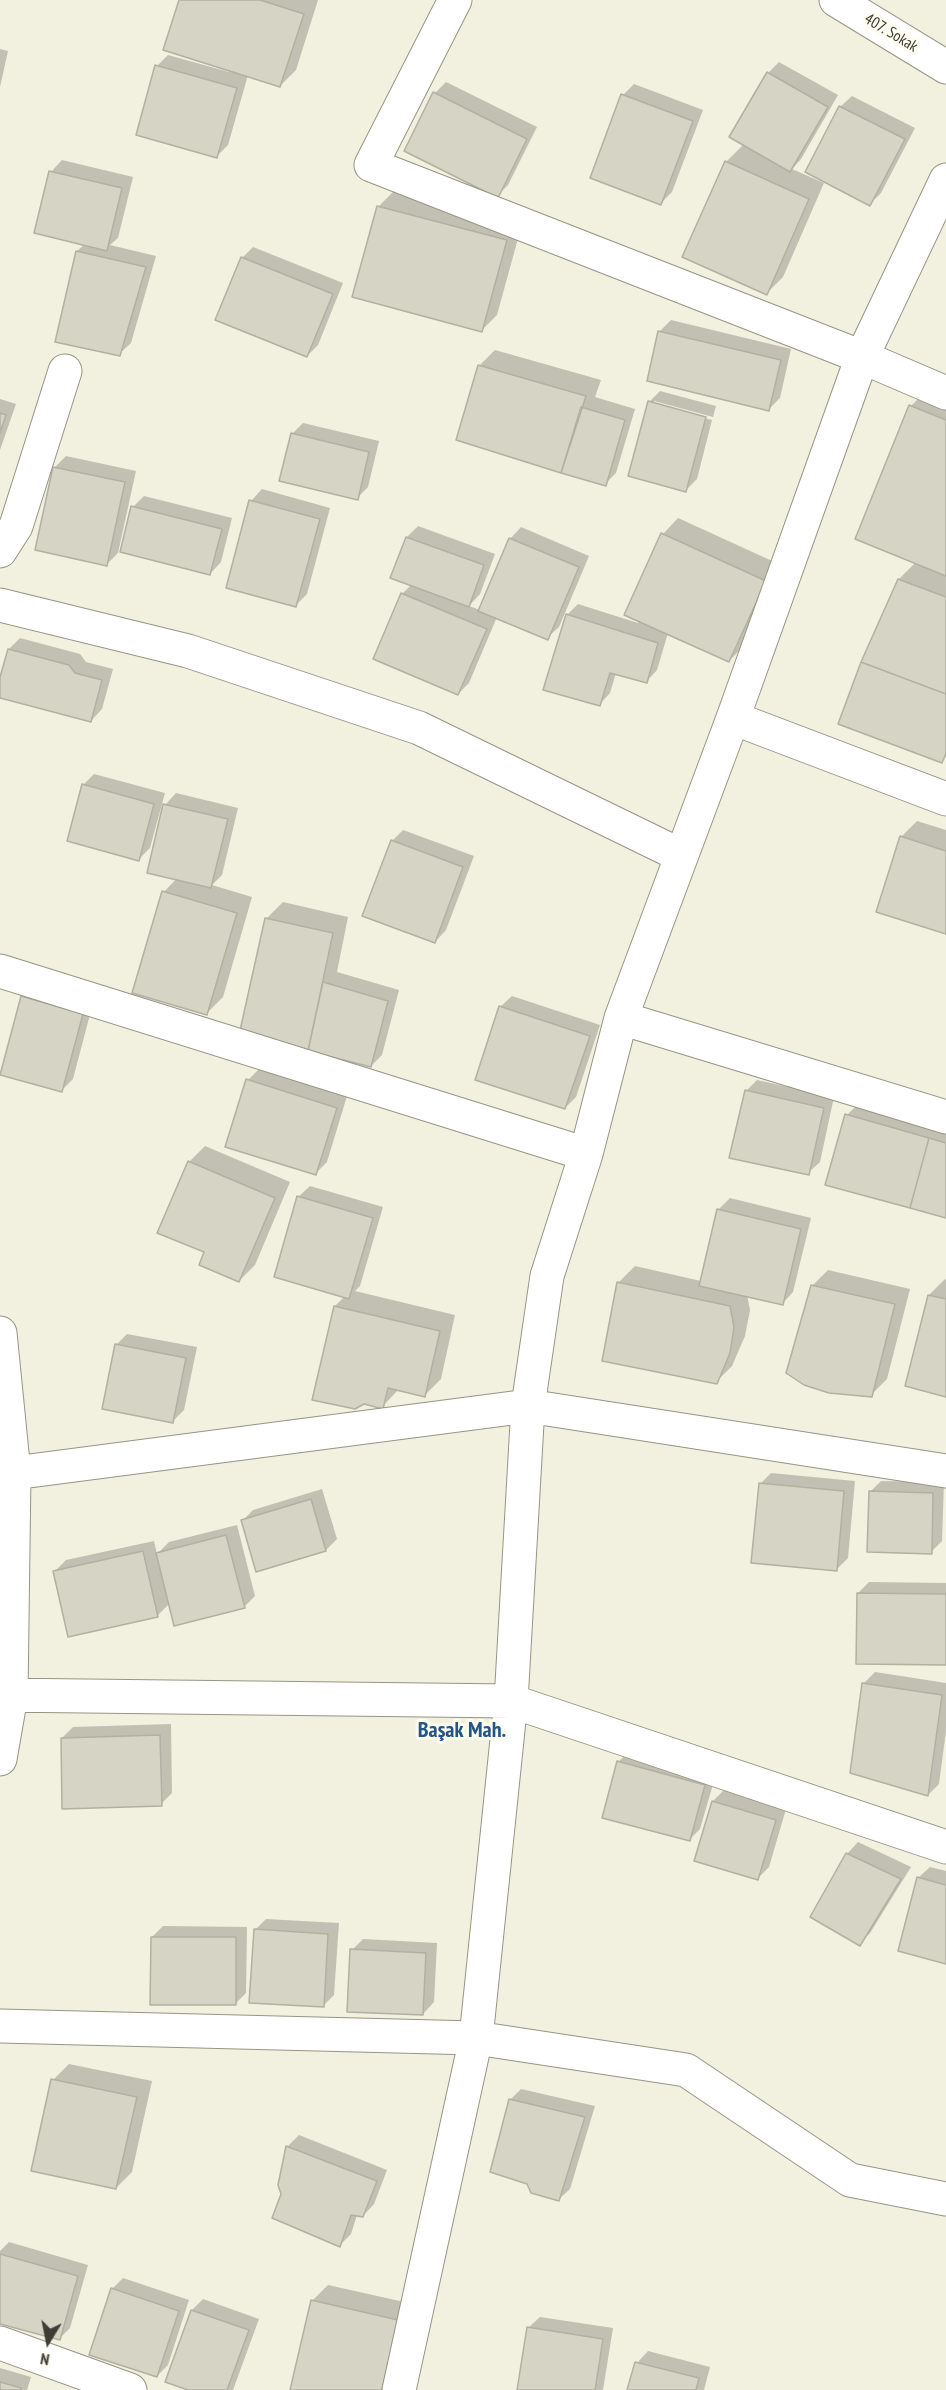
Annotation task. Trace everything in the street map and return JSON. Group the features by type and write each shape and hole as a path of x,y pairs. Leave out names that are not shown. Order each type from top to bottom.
{"street":[{"path":"455,0 371,165 862,357 946,393"},
{"name":"407. Sokak","path":"854,4 946,67"},
{"path":"399,2390 476,2038 511,1701 528,1406 547,1276 586,1154 621,1018 680,855 733,718 862,357 946,180"},
{"path":"0,551 16,526 64,371"},
{"path":"0,605 188,651 419,728 680,855"},
{"path":"733,718 946,799"},
{"path":"0,971 586,1154"},
{"path":"621,1018 946,1118"},
{"path":"0,1333 14,1473 6,1696 0,1759"},
{"path":"14,1473 528,1406 946,1471"},
{"path":"6,1696 511,1701 946,1846"},
{"path":"0,2026 476,2038 686,2070 850,2180 946,2199"},
{"path":"0,2343 130,2390"}],"building":[{"path":"179,0 260,0 304,14 280,87 163,50"},
{"path":"155,65 237,88 217,158 136,135"},
{"path":"767,72 828,107 790,172 729,137"},
{"path":"433,92 527,139 498,198 404,151"},
{"path":"621,94 693,121 661,205 590,178"},
{"path":"839,106 905,139 870,206 805,172"},
{"path":"725,161 809,199 767,295 682,257"},
{"path":"49,171 122,188 107,251 34,233"},
{"path":"377,206 507,240 482,332 352,297"},
{"path":"76,251 146,267 120,356 55,342"},
{"path":"241,257 333,294 307,357 215,320"},
{"path":"658,331 781,360 769,411 647,381"},
{"path":"478,365 586,396 561,473 456,440"},
{"path":"648,401 706,417 686,492 628,476"},
{"path":"909,405 946,420 946,576 855,539"},
{"path":"581,407 625,420 606,486 561,473"},
{"path":"0,413 6,415 0,433"},
{"path":"291,433 369,452 358,500 279,481"},
{"path":"53,467 125,482 107,566 35,550"},
{"path":"249,500 320,519 296,607 226,588"},
{"path":"131,506 222,529 210,575 120,552"},
{"path":"661,533 766,581 729,662 624,615"},
{"path":"406,537 484,565 469,607 390,578"},
{"path":"509,538 579,567 548,640 478,611"},
{"path":"898,579 946,597 946,694 861,662"},
{"path":"401,593 487,629 458,695 373,659"},
{"path":"566,614 658,643 647,683 610,673 600,706 543,690"},
{"path":"8,649 69,665 75,673 102,680 91,722 0,698 0,677"},
{"path":"861,662 946,694 946,753 942,763 838,724"},
{"path":"82,784 154,804 139,861 67,841"},
{"path":"163,804 228,819 211,888 147,873"},
{"path":"900,836 946,851 946,934 876,912"},
{"path":"391,840 463,867 435,943 362,916"},
{"path":"162,891 237,913 207,1015 132,993"},
{"path":"265,918 333,933 308,1051 239,1035"},
{"path":"323,982 388,1001 371,1067 308,1051"},
{"path":"21,996 83,1014 62,1092 0,1075"},
{"path":"499,1006 590,1036 565,1109 475,1080"},
{"path":"246,1079 337,1108 316,1175 225,1147"},
{"path":"745,1090 824,1108 809,1175 729,1158"},
{"path":"845,1114 929,1138 910,1208 825,1185"},
{"path":"929,1138 946,1143 946,1218 910,1208"},
{"path":"188,1161 275,1198 239,1282 199,1265 204,1252 157,1233"},
{"path":"297,1196 373,1218 349,1299 274,1277"},
{"path":"717,1209 801,1229 783,1305 699,1286"},
{"path":"617,1282 730,1306 734,1327 730,1353 717,1384 602,1361"},
{"path":"811,1285 895,1304 872,1397 829,1393 804,1385 786,1373"},
{"path":"928,1295 946,1299 946,1397 905,1386"},
{"path":"334,1306 440,1331 425,1397 388,1388 383,1409 364,1404 355,1409 312,1400"},
{"path":"115,1344 186,1358 173,1423 102,1409"},
{"path":"759,1483 844,1491 837,1571 751,1563"},
{"path":"869,1491 933,1493 932,1554 867,1552"},
{"path":"311,1499 326,1551 256,1572 241,1520"},
{"path":"226,1535 245,1608 174,1626 156,1553"},
{"path":"143,1551 158,1617 68,1637 53,1571"},
{"path":"857,1593 946,1594 946,1665 856,1664"},
{"path":"862,1683 942,1695 928,1796 850,1773"},
{"path":"160,1735 162,1806 62,1809 61,1738"},
{"path":"617,1761 705,1785 690,1841 602,1818"},
{"path":"712,1801 776,1820 758,1880 694,1861"},
{"path":"846,1853 901,1879 860,1946 810,1917"},
{"path":"917,1877 946,1885 946,1964 898,1951"},
{"path":"254,1929 328,1934 324,2007 249,2003"},
{"path":"151,1937 236,1937 236,2005 150,2005"},
{"path":"350,1949 426,1953 423,2015 347,2012"},
{"path":"51,2079 137,2097 116,2189 31,2171"},
{"path":"509,2099 585,2117 559,2201 531,2193 527,2184 490,2172"},
{"path":"286,2146 377,2181 363,2217 351,2215 340,2247 272,2218 281,2194 278,2185"},
{"path":"0,2254 78,2276 60,2340 0,2324"},
{"path":"111,2288 179,2311 157,2377 89,2355"},
{"path":"311,2300 398,2320 382,2390 290,2390"},
{"path":"191,2310 249,2330 227,2390 188,2390 165,2382"},
{"path":"527,2327 603,2339 595,2390 517,2390"},
{"path":"635,2362 699,2378 696,2390 627,2390"},
{"path":"0,2382 21,2388 21,2390 0,2390"}],"district":[{"name":"Başak Mah.","path":"462,1731"}]}
